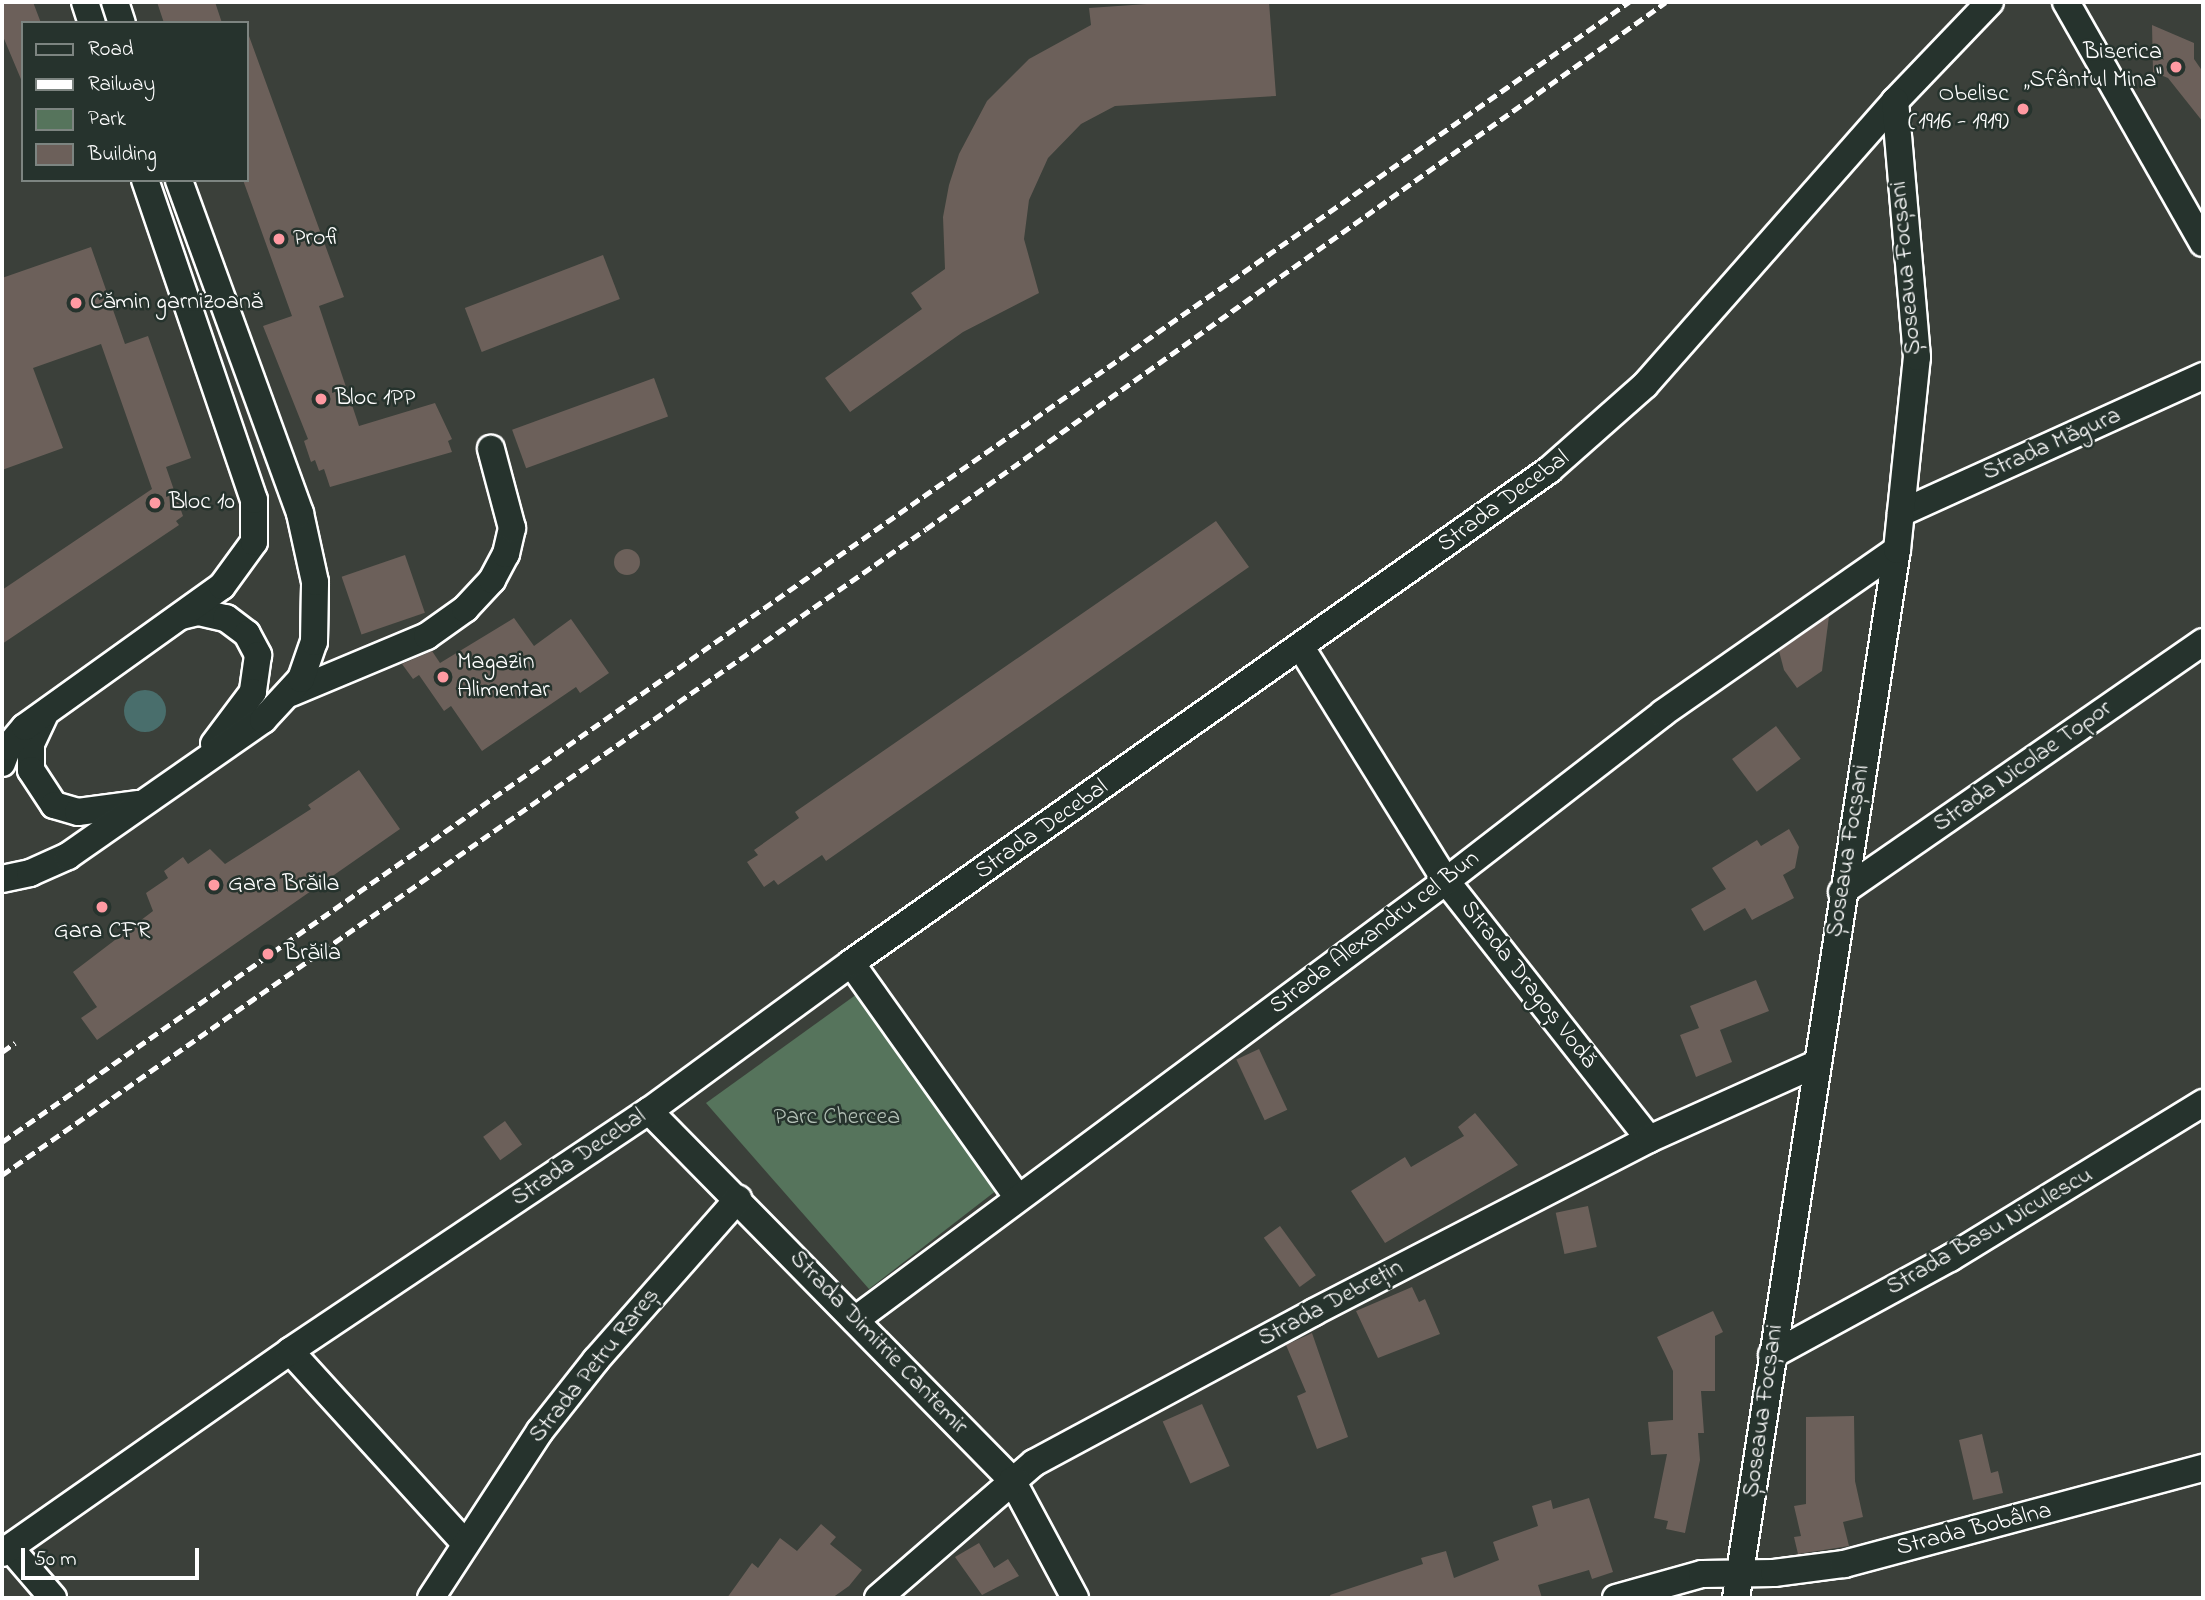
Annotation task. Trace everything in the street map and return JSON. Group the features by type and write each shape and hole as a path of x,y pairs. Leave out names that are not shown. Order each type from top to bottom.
{"street":[{"path":"85,2 91,21"},
{"path":"115,2 121,21"},
{"name":"Strada Decebal","path":"6,1550 290,1351 649,1111 851,962 1302,649 1599,429 1895,101 1990,2"},
{"path":"2066,2 2203,243"},
{"name":"Șoseaua Focșani","path":"1736,1598 1901,513 1917,357 1895,101"},
{"path":"2,763 16,737 47,711 215,592 243,563 254,542 257,519 146,182"},
{"path":"181,182 300,513 315,582 314,642 291,693"},
{"name":"Strada Măgura","path":"1901,513 2203,376"},
{"path":"2,879 30,873 68,856 263,720 291,693 427,636 466,608 492,580 506,554 512,528 491,449"},
{"name":"Strada Alexandru cel Bun","path":"855,1320 1017,1197 1446,881 1663,713 1897,550"},
{"path":"179,617 200,612 226,618 247,634 258,654 253,692 198,764"},
{"name":"Strada Nicolae Topor","path":"1842,892 2203,642"},
{"name":"Strada Dragoș Vodă","path":"1302,649 1446,881 1650,1139"},
{"path":"47,711 36,730 30,756 31,770 44,795 54,804 78,812 142,803"},
{"path":"851,962 1017,1197"},
{"name":"Strada Debrețin","path":"878,1598 1012,1480 1034,1464 1302,1318 1650,1139 1818,1063"},
{"name":"Strada Basu Niculescu","path":"1773,1355 1951,1258 2203,1103"},
{"name":"Strada Dimitrie Cantemir","path":"649,1111 1012,1480 1075,1598"},
{"name":"Strada Petru Rareș","path":"431,1598 466,1543 580,1380 738,1199"},
{"path":"290,1351 466,1543"},
{"name":"Strada Bobâlna","path":"1616,1598 1672,1579 1741,1570 1774,1573 1844,1564 2203,1468"},
{"path":"6,1550 53,1598"}],"green space":[{"name":"Parc Chercea","path":"857,994 997,1190 869,1289 706,1103"}],"water":[{"path":"145,690 160,696 166,711 160,726 145,732 130,726 124,711 130,696"}],"building":[{"path":"2,2 33,2 40,21 21,21 21,79 2,34"},
{"path":"157,2 215,2 221,21 163,21"},
{"path":"1176,2 1269,2 1276,96 1115,106 1081,124 1048,158 1029,200 1024,239 1039,293 963,332 850,412 825,378 922,309 911,293 945,269 943,217 949,185 959,154 987,101 1029,59 1091,25 1089,8"},
{"name":"Biserica „Sfântul Mina\"","path":"2152,25 2194,43 2194,59 2203,72 2203,122 2168,78 2153,72"},
{"path":"249,36 344,297 319,306 359,426 435,403 452,439 448,441 452,452 330,487 324,469 319,471 315,460 311,462 304,441 308,439 263,326 292,316 244,182 248,182"},
{"path":"91,247 125,344 148,336 191,458 166,467 183,516 176,521 179,525 2,644 2,590 152,489 101,344 33,368 63,448 2,470 2,278"},
{"path":"603,255 620,299 482,352 465,308"},
{"path":"654,378 668,417 526,468 512,430"},
{"path":"1216,521 1249,567 826,861 822,855 778,885 774,880 764,887 747,862 758,855 754,850 799,818 795,812"},
{"path":"627,549 636,553 640,562 636,571 627,575 618,571 614,562 618,553"},
{"path":"405,555 425,613 362,634 342,577"},
{"path":"1829,616 1822,671 1797,688 1784,670 1779,651"},
{"path":"514,618 534,646 571,619 609,673 580,693 576,687 482,751 451,706 444,711 419,675 413,679 402,664 432,651 440,663"},
{"path":"1776,726 1801,759 1757,792 1732,759"},
{"name":"Gara Brăila","path":"359,770 400,829 97,1040 81,1018 97,1007 73,972 153,911 146,893 168,878 164,871 183,857 188,864 210,849 225,864 311,809 308,805"},
{"path":"1789,829 1799,847 1795,868 1783,875 1794,898 1752,920 1745,908 1704,931 1691,909 1726,889 1712,868 1757,840 1761,846"},
{"path":"1756,980 1769,1011 1720,1030 1732,1062 1696,1077 1680,1035 1699,1028 1690,1006"},
{"path":"1259,1049 1287,1110 1265,1120 1236,1060"},
{"path":"1475,1113 1518,1165 1385,1243 1351,1191 1405,1157 1411,1167 1464,1136 1458,1127"},
{"path":"505,1121 522,1144 500,1160 483,1137"},
{"path":"1588,1206 1597,1247 1564,1254 1556,1213"},
{"path":"1280,1226 1316,1275 1300,1287 1264,1238"},
{"path":"1412,1287 1419,1302 1425,1299 1440,1334 1378,1358 1356,1311"},
{"path":"1713,1311 1723,1332 1715,1336 1715,1391 1701,1391 1704,1433 1698,1433 1700,1460 1685,1533 1666,1529 1668,1521 1654,1518 1667,1454 1651,1455 1648,1422 1673,1420 1673,1371 1657,1337"},
{"path":"1312,1333 1348,1437 1317,1449 1297,1396 1306,1392 1286,1345"},
{"path":"1202,1404 1230,1466 1190,1484 1163,1421"},
{"path":"1854,1416 1855,1481 1863,1517 1843,1522 1849,1546 1798,1554 1794,1537 1801,1536 1794,1506 1806,1504 1806,1417"},
{"path":"1982,1434 1991,1473 1998,1471 2003,1493 1973,1500 1959,1440"},
{"path":"1589,1498 1613,1572 1592,1579 1589,1570 1538,1585 1542,1598 1331,1598 1330,1595 1423,1564 1421,1558 1446,1551 1454,1578 1499,1560 1493,1542 1538,1526 1532,1506 1551,1500 1553,1509"},
{"path":"821,1524 836,1537 830,1544 862,1570 849,1586 832,1598 727,1598 752,1563 758,1568 780,1538 797,1551"},
{"path":"979,1543 994,1568 1008,1559 1019,1576 982,1595 955,1557"}],"railway":[{"path":"2,1142 1629,2"},
{"path":"2,1175 926,529 1666,2"},
{"path":"2,1052 15,1043"}],"place":[{"name":"Biserica „Sfântul Mina\"","path":"2176,67"},
{"name":"Obelisc (1916 - 1919)","path":"2023,109"},
{"name":"Profi","path":"279,239"},
{"name":"Cămin garnizoană","path":"76,303"},
{"name":"Bloc 1PP","path":"321,399"},
{"name":"Bloc 10","path":"155,503"},
{"name":"Magazin Alimentar","path":"443,677"},
{"name":"Gara Brăila","path":"214,885"},
{"name":"Gara CFR","path":"102,907"},
{"name":"Brăila","path":"268,954"}]}
